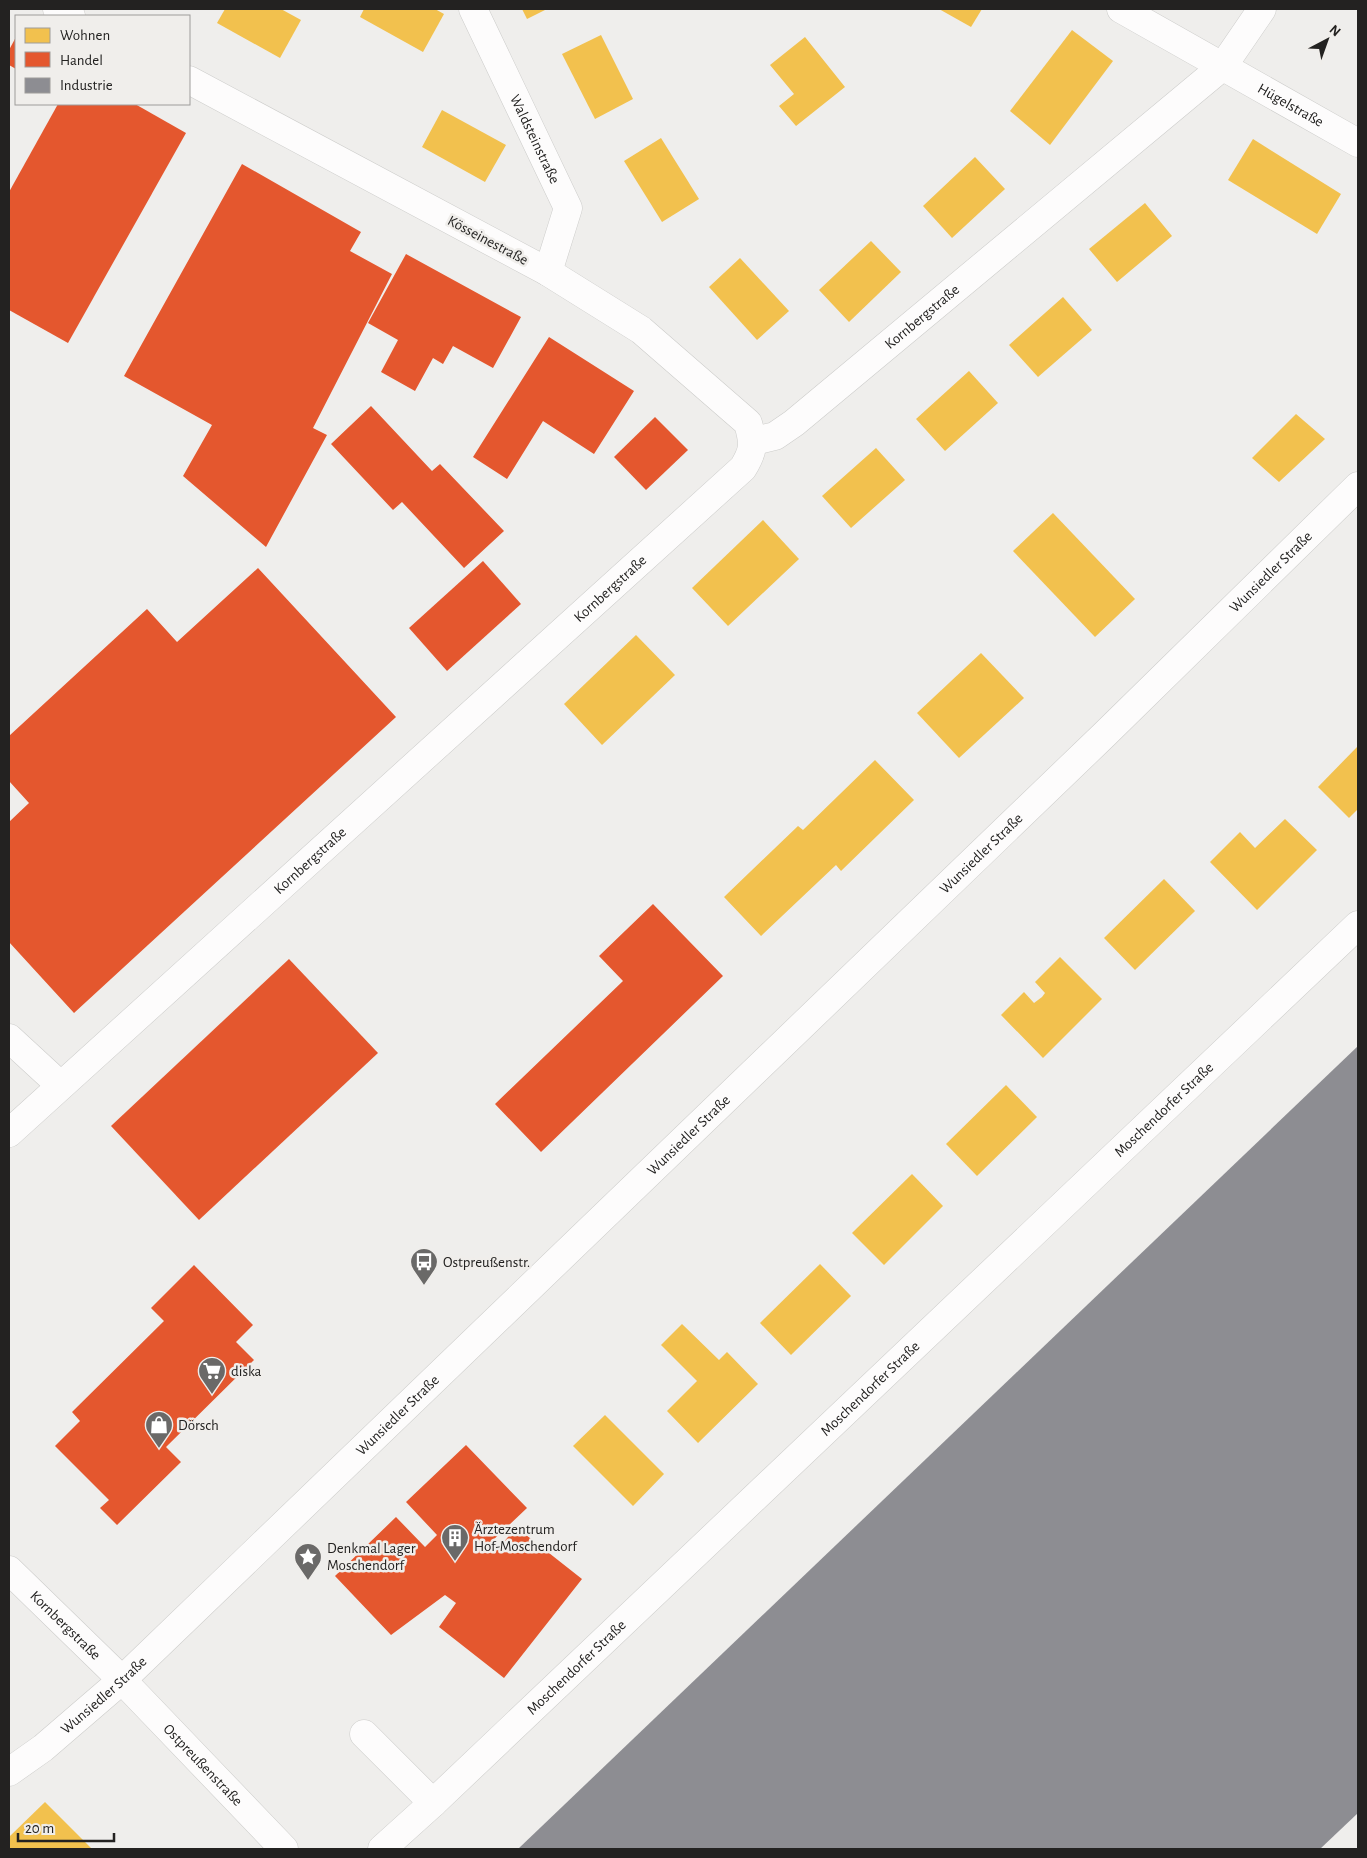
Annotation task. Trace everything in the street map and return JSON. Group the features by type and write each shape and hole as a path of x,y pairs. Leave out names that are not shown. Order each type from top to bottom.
{"street":[{"path":"57,9 69,15"},
{"name":"Waldsteinstraße","path":"473,9 568,208 548,272"},
{"name":"Hügelstraße","path":"1121,9 1358,143"},
{"path":"1223,66 1262,9"},
{"name":"Kornbergstraße","path":"9,1133 743,468 751,455 754,441 775,436 794,423 1223,66"},
{"name":"Kösseinestraße","path":"190,81 548,272 641,330 748,423 754,441"},
{"name":"Wunsiedler Straße","path":"9,1772 43,1748 122,1680 1112,727 1358,486"},
{"name":"Moschendorfer Straße","path":"382,1849 433,1803 1358,925"},
{"path":"9,1038 60,1085"},
{"name":"Kornbergstraße","path":"9,1570 122,1680"},
{"name":"Ostpreußenstraße","path":"122,1680 284,1849"},
{"path":"364,1734 433,1803"}],"building: Wohnen":[{"path":"225,9 281,9 301,20 280,58 217,23"},
{"path":"364,9 435,9 444,14 423,52 360,17"},
{"path":"522,9 547,9 527,19"},
{"path":"939,9 982,9 971,27"},
{"path":"1072,30 1113,61 1050,145 1010,111"},
{"path":"601,35 633,99 595,119 562,54"},
{"path":"805,37 845,87 796,126 779,106 794,94 770,65"},
{"path":"442,110 506,145 485,182 422,147"},
{"path":"661,138 699,199 662,222 624,161"},
{"path":"1253,139 1341,194 1317,234 1228,180"},
{"path":"975,157 1005,189 952,238 923,206"},
{"path":"1145,203 1172,236 1117,282 1089,249"},
{"path":"871,241 901,272 849,322 819,290"},
{"path":"740,258 789,311 757,340 709,287"},
{"path":"1063,297 1092,330 1038,377 1009,345"},
{"path":"969,371 998,403 945,451 916,419"},
{"path":"1296,414 1325,439 1279,482 1252,458"},
{"path":"876,448 905,480 851,528 822,496"},
{"path":"1053,513 1135,599 1095,637 1013,551"},
{"path":"763,520 799,559 728,626 692,588"},
{"path":"636,635 675,675 602,745 564,704"},
{"path":"981,653 1024,698 959,758 917,713"},
{"path":"1358,746 1358,809 1349,818 1318,787"},
{"path":"875,760 914,800 841,871 836,865 761,936 724,897 798,826 803,830"},
{"path":"1285,819 1317,850 1257,910 1210,862 1240,832 1255,848"},
{"path":"1164,879 1195,911 1135,970 1104,938"},
{"path":"1060,957 1102,999 1043,1058 1001,1015 1024,992 1034,1003 1042,997 1045,993 1035,982"},
{"path":"1006,1085 1037,1117 977,1176 946,1144"},
{"path":"912,1174 943,1206 884,1265 852,1233"},
{"path":"820,1264 851,1296 791,1355 760,1323"},
{"path":"682,1324 719,1360 727,1352 758,1384 698,1443 667,1411 697,1381 661,1345"},
{"path":"605,1415 664,1474 633,1506 573,1446"},
{"path":"45,1802 92,1849 9,1849 9,1837"}],"building: Handel":[{"path":"15,39 15,68 9,65 9,50"},
{"path":"57,105 137,105 186,133 68,343 9,310 9,192"},
{"path":"242,164 361,232 350,251 392,274 313,428 327,435 266,547 183,476 212,425 124,376"},
{"path":"406,254 521,317 493,368 453,346 443,364 433,358 415,391 381,372 398,340 368,323"},
{"path":"549,337 634,391 594,454 543,421 507,479 473,457"},
{"path":"371,406 432,471 440,464 504,531 464,568 402,502 393,510 331,444"},
{"path":"655,417 688,450 646,490 614,457"},
{"path":"483,561 521,604 447,671 409,628"},
{"path":"258,568 396,717 74,1013 9,942 9,822 29,803 9,781 9,736 147,609 177,642"},
{"path":"653,904 723,976 541,1152 495,1104 623,981 599,956"},
{"path":"289,959 378,1053 199,1220 111,1126"},
{"path":"194,1265 253,1325 236,1342 254,1360 166,1447 181,1462 117,1525 100,1508 109,1500 55,1446 80,1421 72,1412 164,1321 151,1308"},
{"name":"Ärztezentrum Hof-Moschendorf","path":"466,1445 527,1508 491,1542 499,1548 516,1527 582,1579 504,1678 439,1627 456,1603 445,1595 391,1635 335,1576 396,1517 425,1547 437,1535 406,1502"}],"building: Industrie":[{"path":"1358,1046 1358,1813 1320,1849 518,1849"}],"place":[{"name":"Ostpreußenstr.","path":"424,1286"},
{"name":"diska","path":"212,1395"},
{"name":"Dörsch","path":"159,1449"},
{"name":"Ärztezentrum Hof-Moschendorf","path":"455,1562"},
{"name":"Denkmal Lager Moschendorf","path":"308,1581"}]}
